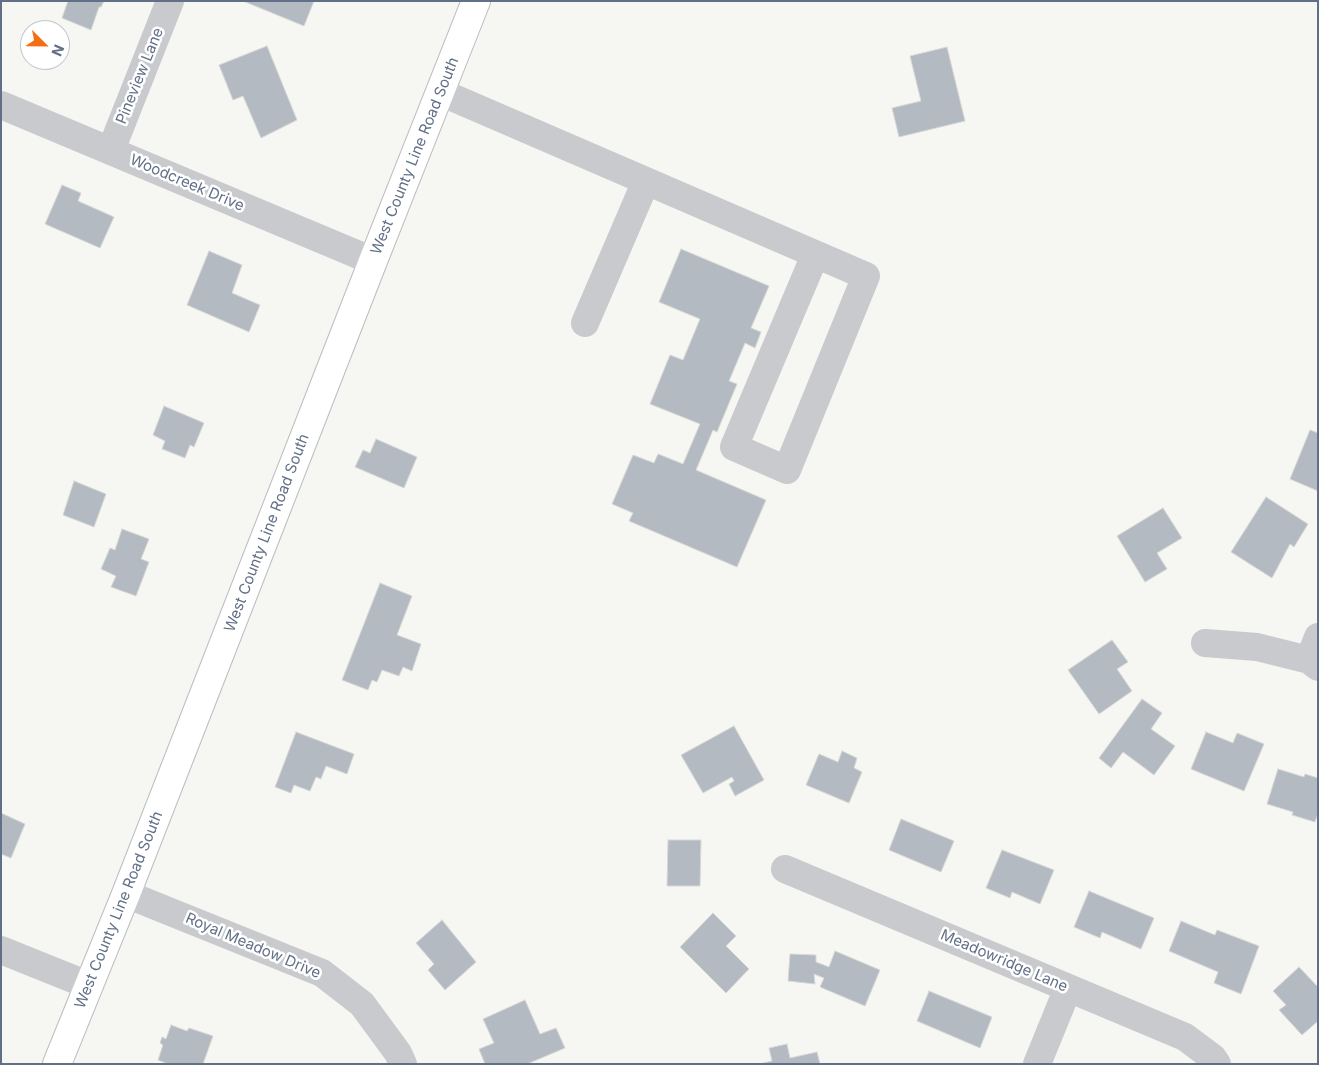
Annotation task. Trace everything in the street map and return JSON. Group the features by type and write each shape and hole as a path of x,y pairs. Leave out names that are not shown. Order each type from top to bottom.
{"main road":[{"name":"West County Line Road South","path":"57,1064 126,894 476,1"}],"street":[{"name":"Pineview Lane","path":"110,150 170,1"},
{"path":"440,92 866,276 787,470 734,448 815,254"},
{"name":"Woodcreek Drive","path":"1,105 373,261"},
{"path":"584,323 646,181"},
{"path":"1206,643 1315,654"},
{"name":"Meadowridge Lane","path":"785,869 1185,1037 1213,1058 1217,1064"},
{"name":"Royal Meadow Drive","path":"126,894 322,974 362,1004 398,1053 403,1064"},
{"path":"1,950 88,985"},
{"path":"1037,1064 1068,988"}],"building":[{"path":"68,1 104,1 101,7 99,7 91,30 62,18"},
{"path":"243,1 314,1 304,26"},
{"path":"267,46 297,120 261,138 243,96 233,100 219,65"},
{"path":"947,47 965,121 899,137 892,108 921,101 910,56"},
{"path":"62,185 81,193 78,201 114,217 100,248 45,224"},
{"path":"681,249 769,286 751,328 761,332 755,348 745,343 729,381 737,384 717,432 713,430 696,470 766,500 737,567 629,521 633,513 612,504 633,455 654,463 658,454 683,464 700,424 650,404 670,355 683,360 700,319 659,302"},
{"path":"209,251 242,265 232,293 260,305 249,332 187,305"},
{"path":"164,406 204,423 194,447 190,445 185,458 162,449 165,441 153,435"},
{"path":"1310,430 1318,433 1318,491 1290,479"},
{"path":"376,439 417,457 404,488 355,467 363,450 370,453"},
{"path":"74,481 106,494 94,527 63,515"},
{"path":"1266,497 1308,524 1294,547 1290,544 1272,578 1231,552"},
{"path":"1163,508 1182,538 1157,553 1167,569 1145,582 1117,536"},
{"path":"122,529 149,539 141,559 149,562 136,596 111,587 116,576 101,569 110,548 115,550"},
{"path":"380,583 412,596 397,635 421,644 412,671 403,667 399,676 382,670 377,682 372,680 368,690 342,680"},
{"path":"1112,640 1128,662 1117,669 1132,691 1099,714 1068,670"},
{"path":"1142,699 1162,713 1151,729 1175,746 1154,775 1123,752 1111,768 1099,758"},
{"path":"734,726 764,780 735,796 729,784 734,781 732,777 703,793 681,755"},
{"path":"296,732 354,754 347,774 326,766 321,779 316,777 310,791 294,785 291,793 275,787"},
{"path":"1206,732 1233,743 1237,733 1264,744 1244,791 1191,769"},
{"path":"842,751 857,758 854,768 862,772 849,803 806,785 819,754 838,762"},
{"path":"1278,769 1304,777 1305,774 1318,778 1318,813 1315,822 1292,815 1293,812 1267,804"},
{"path":"1,813 25,824 11,858 1,854"},
{"path":"901,819 954,841 941,872 889,850"},
{"path":"668,840 701,840 700,886 667,886"},
{"path":"1002,850 1054,870 1040,904 1012,892 1010,898 986,888"},
{"path":"1089,891 1154,918 1141,949 1102,932 1100,938 1074,927"},
{"path":"713,913 736,936 726,946 749,969 726,993 680,947"},
{"path":"442,920 476,962 445,990 428,970 434,964 416,943"},
{"path":"1181,921 1215,935 1217,930 1259,946 1241,994 1214,983 1218,972 1169,951"},
{"path":"835,951 880,970 865,1006 820,987 824,978 814,974 815,984 788,981 790,954 816,955 816,962 829,967"},
{"path":"1299,967 1318,987 1318,1021 1302,1035 1279,1010 1286,1005 1273,991"},
{"path":"929,991 992,1017 980,1048 917,1021"},
{"path":"525,1000 540,1034 556,1028 565,1048 527,1064 485,1064 479,1049 494,1043 483,1019"},
{"path":"171,1025 187,1031 189,1028 213,1036 203,1064 168,1064 158,1060 163,1045 160,1043 162,1037 166,1039"},
{"path":"787,1044 790,1058 817,1052 820,1064 759,1064 772,1061 769,1048"}]}
